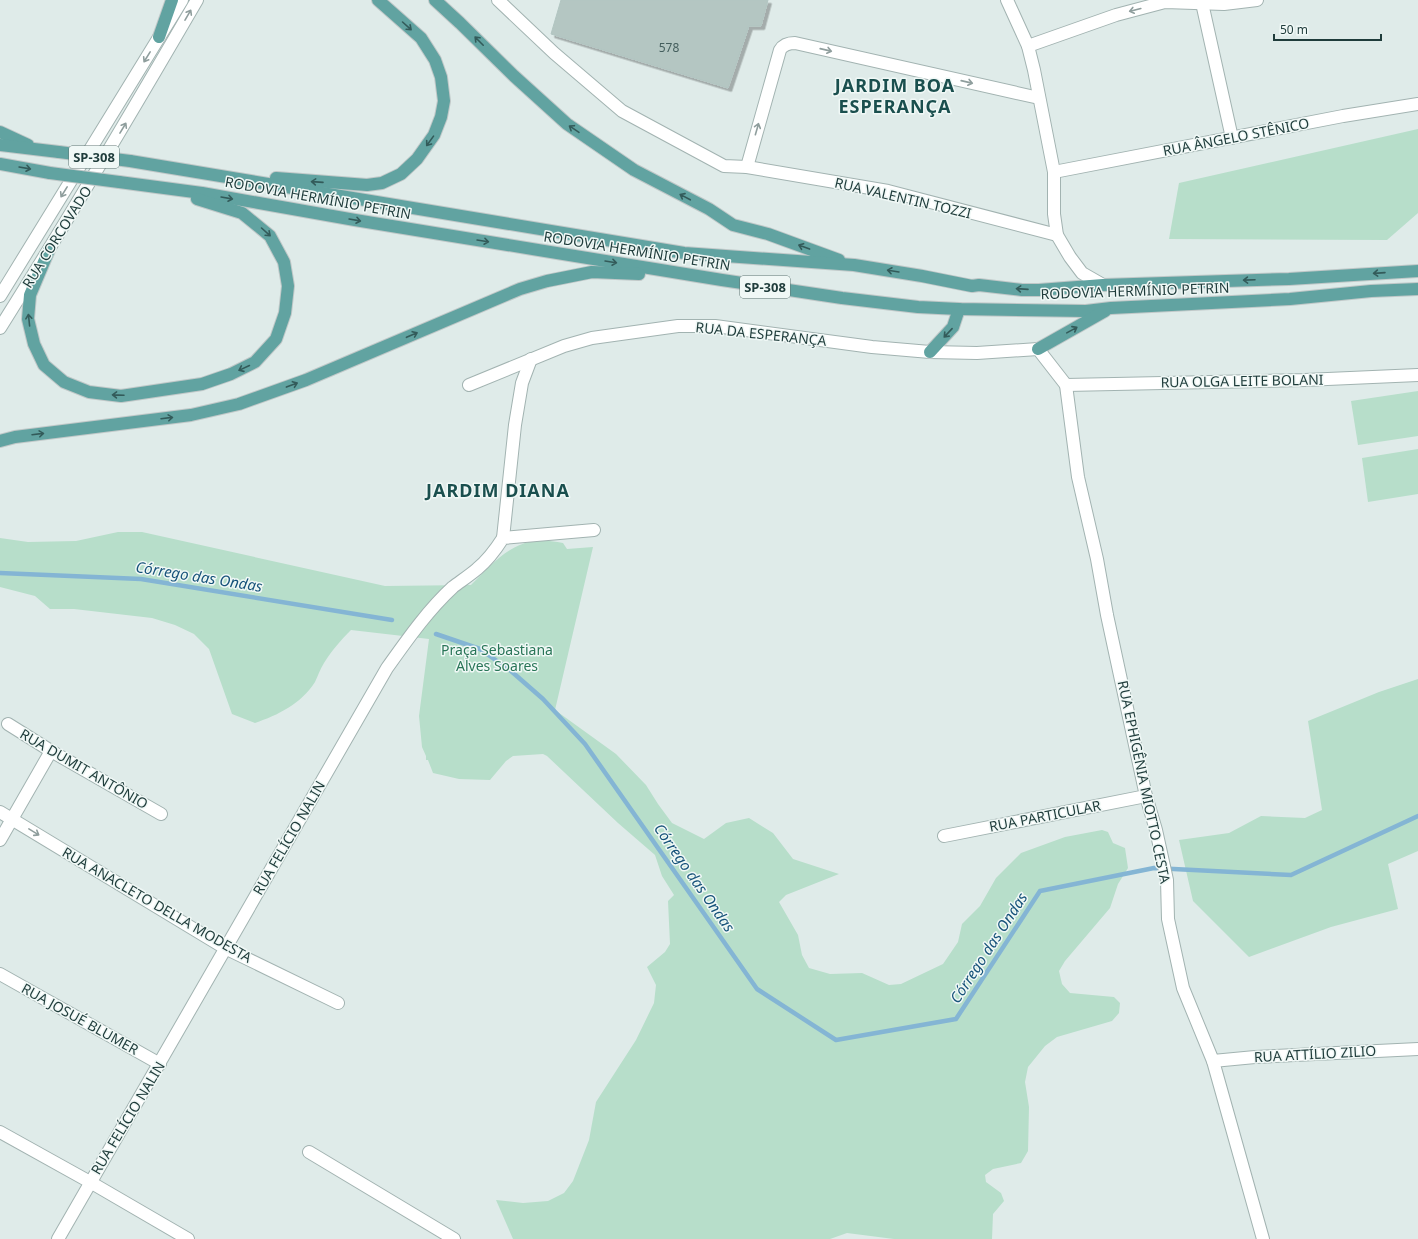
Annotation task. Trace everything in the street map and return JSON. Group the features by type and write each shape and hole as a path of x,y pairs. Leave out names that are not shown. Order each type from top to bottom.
{"main road":[{"path":"159,37 172,0"},
{"path":"206,173 368,185 382,183 401,174 417,159 434,135 441,117 444,101 441,76 435,60 421,38 378,0"},
{"path":"435,0 460,22 514,76 567,124 634,170 709,209 733,225 768,234 854,265"},
{"path":"0,132 40,150"},
{"name":"RODOVIA HERMÍNIO PETRIN","path":"0,144 130,161 206,173 358,200 684,253 854,265 972,286 979,285 1022,290 1039,290 1103,285 1288,279 1418,271"},
{"name":"RODOVIA HERMÍNIO PETRIN","path":"0,164 50,173 154,186 722,280 842,298 918,307 1086,311 1111,308 1290,299 1418,288"},
{"path":"49,250 30,295 28,319 34,344 44,365 64,382 89,392 121,396 202,384 231,374 255,362 276,339 285,313 288,286 284,262 270,236 242,213 154,186"},
{"path":"0,441 15,437 191,415 239,404 306,380 520,289 547,281 592,272 627,272 722,280"},
{"path":"1038,349 1111,308"},
{"path":"930,352 953,327 959,309"}],"street":[{"name":"RUA CORCOVADO","path":"0,296 182,0"},
{"name":"RUA CORCOVADO","path":"0,328 49,250 198,0"},
{"name":"RUA VALENTIN TOZZI","path":"498,0 554,52 622,111 724,166 747,167 888,191 1057,235"},
{"path":"1007,0 1028,46 1054,172 1054,214 1057,235 1070,257 1082,273 1103,285"},
{"path":"1028,46 1116,15 1165,2 1224,4 1256,0"},
{"path":"1202,3 1232,138"},
{"path":"747,167 780,50 788,43 796,43 1039,98"},
{"name":"RUA ÂNGELO STÊNICO","path":"1054,172 1343,116 1418,104"},
{"name":"RUA DA ESPERANÇA","path":"469,385 564,346 592,338 678,326 715,326 930,352 977,353 1038,349"},
{"path":"1038,349 1066,385"},
{"path":"531,359 522,383 515,425 503,538 594,530"},
{"name":"RUA OLGA LEITE BOLANI","path":"1066,385 1305,380 1418,375"},
{"name":"RUA EPHIGÊNIA MIOTTO CESTA","path":"1066,385 1078,477 1097,559 1146,796 1156,830 1167,880 1168,919 1183,988 1213,1061 1263,1239"},
{"name":"RUA FELÍCIO NALIN","path":"58,1239 387,668 406,640 431,610 454,587 478,568 495,550 503,538"},
{"name":"RUA DUMIT ANTÔNIO","path":"8,724 51,751 161,814"},
{"path":"0,840 51,751"},
{"name":"RUA PARTICULAR","path":"944,836 1146,796"},
{"name":"RUA ANACLETO DELLA MODESTA","path":"0,812 226,948 338,1003"},
{"name":"RUA JOSUÉ BLUMER","path":"0,974 160,1064"},
{"name":"RUA ATTÍLIO ZILIO","path":"1213,1061 1255,1057 1418,1049"},
{"path":"0,1132 188,1239"},
{"path":"309,1152 454,1239"}],"green space":[{"path":"1418,129 1418,213 1387,240 1169,239 1179,183"},
{"path":"1418,391 1418,436 1358,445 1351,401"},
{"path":"1418,449 1418,494 1368,502 1362,458"},
{"name":"Praça Sebastiana Alves Soares","path":"118,532 142,532 385,586 471,585 501,556 519,545 528,542 542,540 563,543 567,549 593,547 555,710 616,754 646,785 672,823 704,839 726,823 749,818 773,833 793,859 839,874 786,895 779,902 798,935 802,955 809,968 830,974 862,973 889,985 901,984 943,964 958,942 962,924 980,906 996,878 1021,853 1065,837 1102,830 1108,832 1113,843 1125,848 1128,868 1118,884 1110,908 1065,961 1059,971 1062,984 1070,993 1114,997 1120,1003 1119,1013 1112,1021 1057,1037 1045,1046 1028,1067 1025,1082 1029,1107 1028,1151 1021,1163 993,1169 985,1175 986,1182 1001,1193 1004,1201 993,1214 992,1239 894,1239 847,1233 830,1239 513,1239 496,1200 523,1203 548,1201 564,1193 573,1181 589,1140 596,1102 636,1040 654,1003 656,985 647,967 665,952 670,944 668,901 674,895 662,876 655,855 543,754 513,756 506,761 490,780 459,779 433,773 428,760 426,760 422,747 419,716 429,639 351,630 330,654 315,682 303,697 288,708 255,723 232,714 209,649 194,634 175,625 152,618 74,609 50,609 35,596 0,587 0,538 28,542 76,541"},
{"path":"1418,679 1418,851 1388,864 1398,909 1331,927 1249,957 1193,901 1179,840 1229,833 1261,816 1305,818 1322,810 1308,721 1379,692"}],"building":[{"path":"561,0 768,0 761,26 749,26 728,88 551,34"}],"waterway":[{"name":"Córrego das Ondas","path":"0,573 141,579 392,620"},
{"name":"Córrego das Ondas","path":"436,634 480,649 511,671 543,699 585,744 757,989 836,1040 956,1019 1040,891 1154,868 1291,875 1418,816"}],"district":[{"name":"JARDIM BOA ESPERANÇA","path":"895,96"},
{"name":"JARDIM DIANA","path":"498,491"}]}
